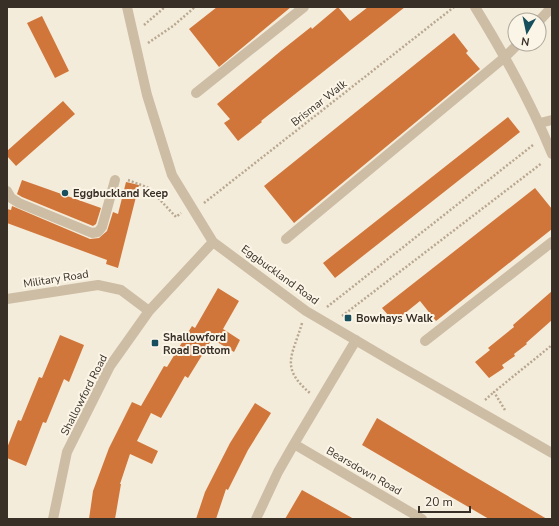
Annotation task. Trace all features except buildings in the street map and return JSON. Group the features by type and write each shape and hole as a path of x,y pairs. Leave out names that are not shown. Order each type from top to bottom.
{"street":[{"name":"Eggbuckland Road","path":"127,7 147,95 172,175 213,242 315,316 552,453"},
{"path":"196,93 304,7"},
{"path":"475,7 505,57 540,123 545,136 549,157"},
{"path":"286,239 510,52"},
{"path":"540,123 552,120"},
{"path":"7,192 10,198 18,203 92,233 98,232 102,227 115,180"},
{"name":"Shallowford Road","path":"53,519 67,452 110,366 149,311 213,242"},
{"path":"425,341 552,242"},
{"name":"Military Road","path":"7,299 98,285 121,290 149,311"},
{"path":"256,519 278,472 356,340"},
{"name":"Bearsdown Road","path":"294,444 422,519"}],"path":[{"path":"151,19 165,7"},
{"path":"157,36 195,7"},
{"name":"Brismar Walk","path":"115,180 122,179 134,181 150,188 176,217 192,208 454,7"},
{"path":"315,316 545,136"},
{"path":"330,325 549,157"},
{"path":"306,310 289,358 292,373 306,390 320,400"},
{"path":"506,410 494,392 552,345"}],"place":[{"name":"Eggbuckland Keep","path":"65,193"},
{"name":"Bowhays Walk","path":"348,318"},
{"name":"Shallowford Road Bottom","path":"155,343"}]}
